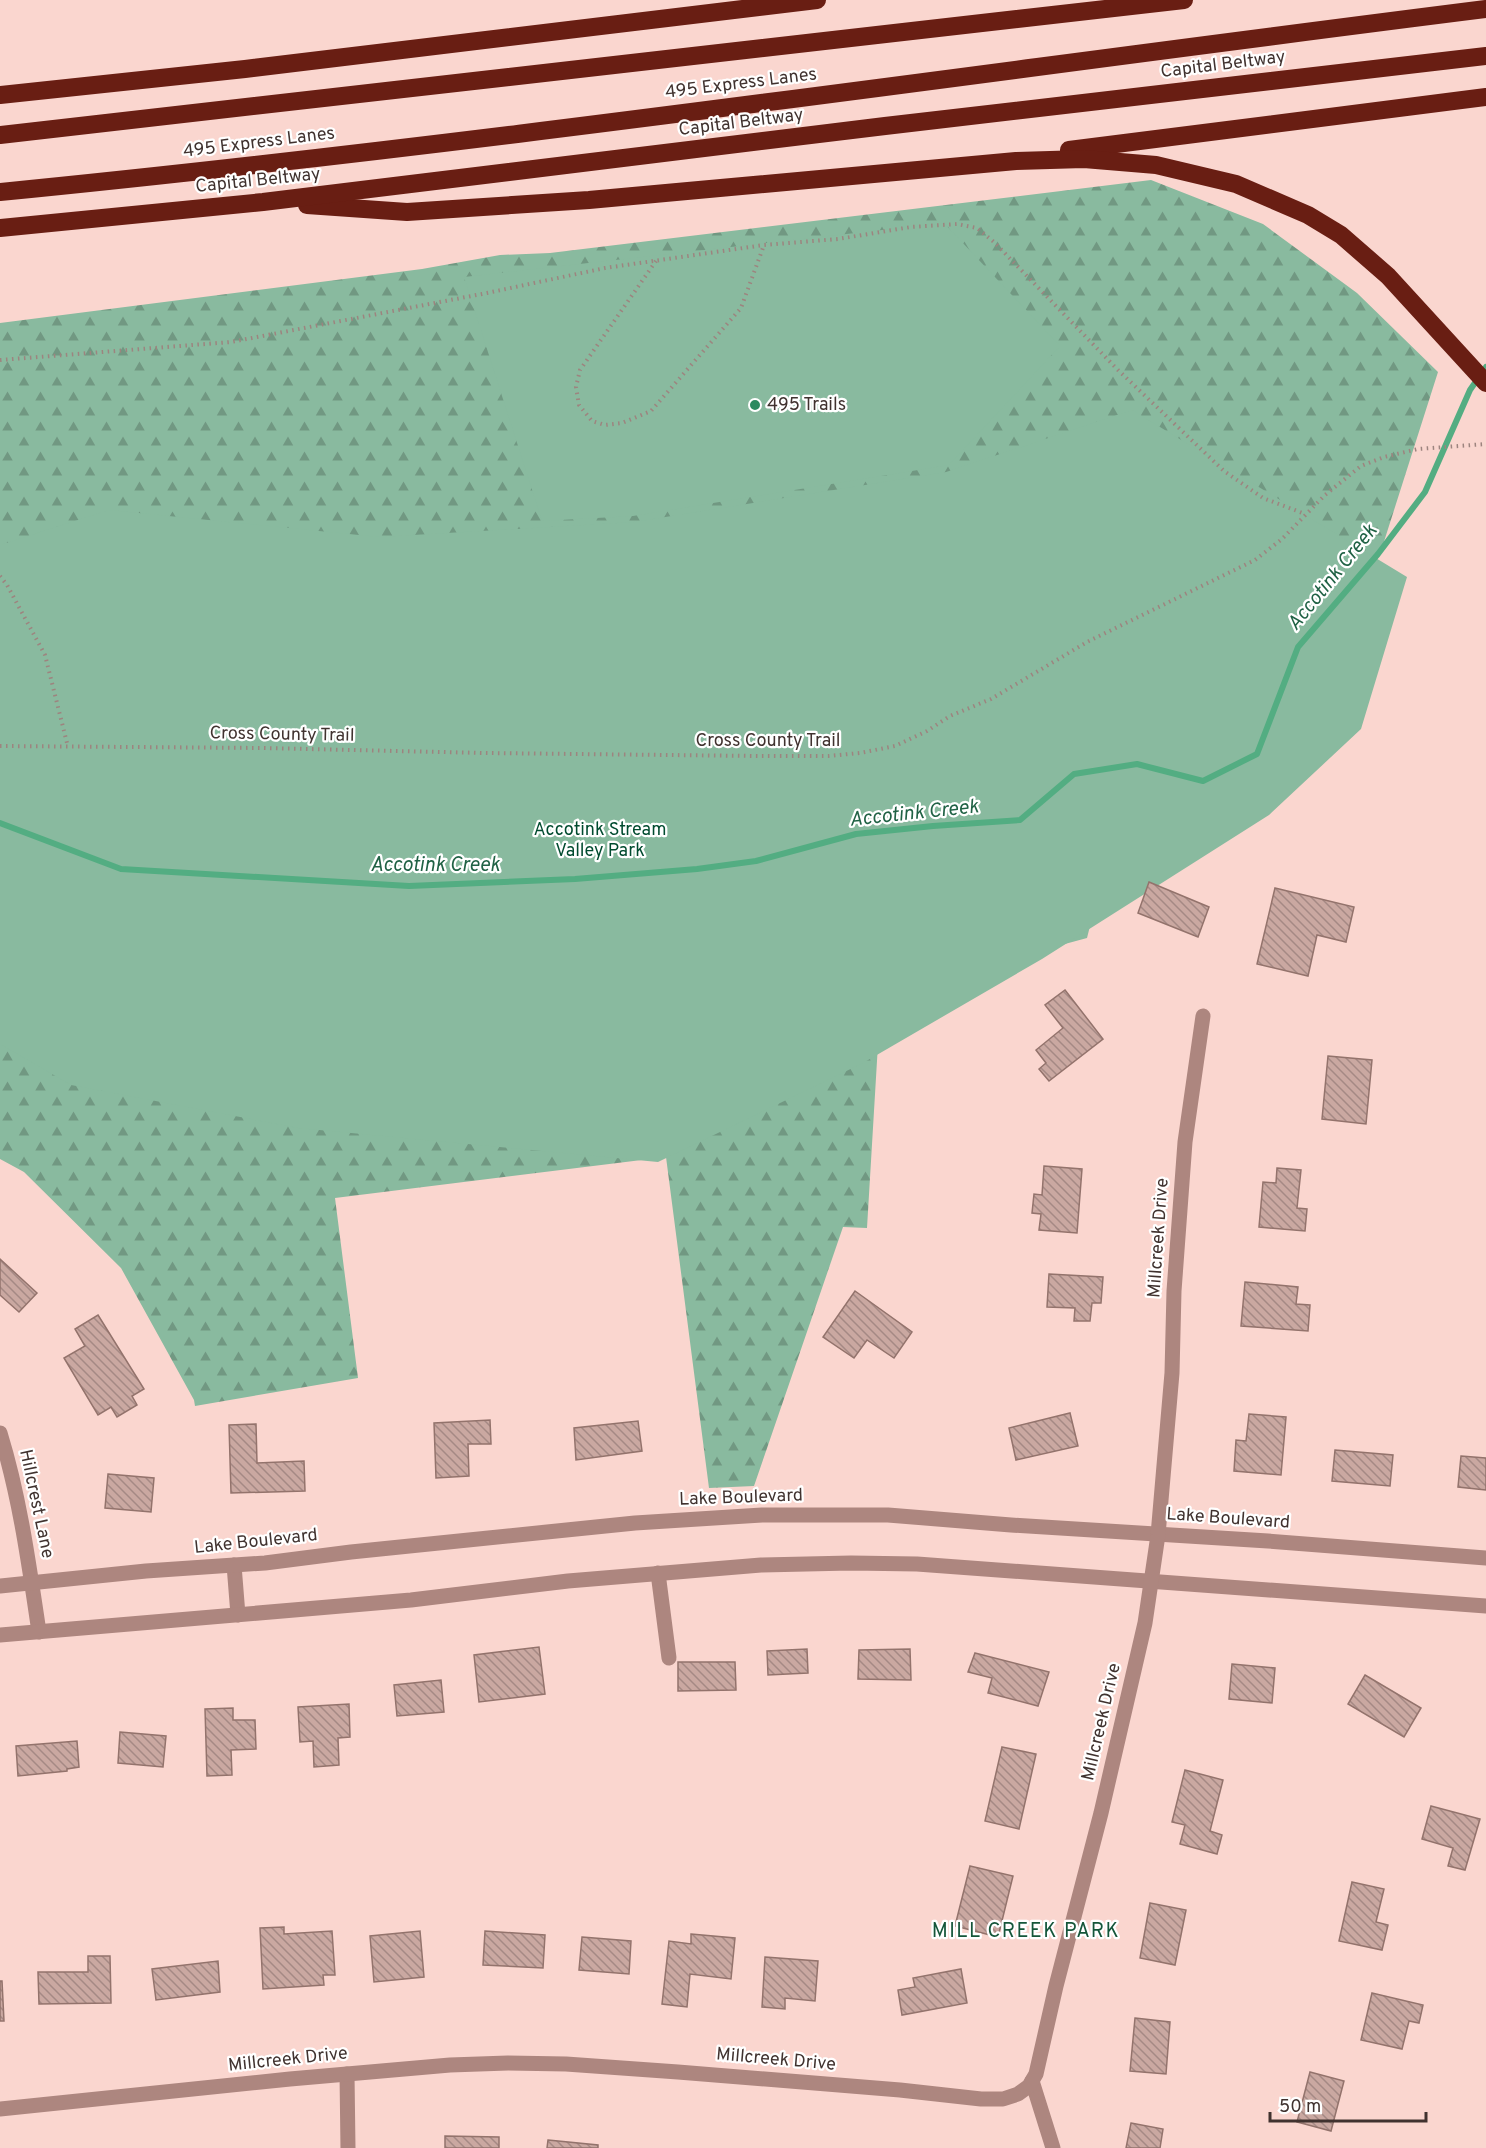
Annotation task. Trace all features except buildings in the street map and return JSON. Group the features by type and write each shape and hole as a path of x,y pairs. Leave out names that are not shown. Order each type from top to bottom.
{"highway":[{"path":"670,16 707,0"},
{"path":"0,95 245,69 816,0"},
{"name":"495 Express Lanes","path":"0,135 1185,0"},
{"name":"495 Express Lanes","path":"0,192 445,142 986,75 1486,9"},
{"name":"Capital Beltway","path":"0,228 263,202 1486,56"},
{"path":"933,168 1486,97"},
{"path":"263,202 407,212 738,188 1016,161 1084,159 1156,165 1236,184 1308,215 1341,235 1388,276 1486,383"}],"street":[{"name":"Millcreek Drive","path":"0,2109 450,2065 566,2064 900,2090 981,2099 1003,2098 1018,2094 1029,2086 1036,2074 1056,1986 1101,1814 1140,1646 1151,1582 1158,1535 1172,1373 1174,1291 1185,1142 1203,1016"},
{"name":"Hillcrest Lane","path":"0,1433 13,1478 39,1632"},
{"name":"Lake Boulevard","path":"0,1586 146,1571 234,1565 635,1523 762,1515 888,1515 1486,1558"},
{"path":"0,1635 411,1600 568,1581 761,1565 851,1563 916,1564 1486,1606"},
{"path":"234,1565 238,1615"},
{"path":"658,1574 669,1658"},
{"path":"346,2074 348,2148"},
{"path":"1032,2081 1053,2148"}],"path":[{"path":"0,360 231,342 595,270 764,246 838,239 911,227 957,224 977,228 994,242 1118,370 1224,471 1263,498 1305,514"},
{"path":"656,261 580,370 576,387 579,405 592,421 606,425 622,423 651,411 741,308 764,246"},
{"name":"Cross County Trail","path":"0,747 263,748 485,753 828,756 895,746 927,731 950,716 991,699 1086,642 1255,560 1282,539 1331,489 1361,466 1384,456 1418,449 1484,444"},
{"path":"0,576 8,585 45,655 68,747"}],"green space":[{"path":"1151,180 1263,224 1357,293 1438,372 1381,551 1215,793 1121,802 1087,938 881,994 867,1228 843,1227 754,1486 709,1488 666,1157 335,1198 358,1378 195,1406 194,1400 121,1268 24,1172 0,1159 0,323 422,269 500,255 550,253"},
{"name":"495 Trails","path":"944,223 1060,346 949,465 633,516 542,521 464,277"},
{"name":"Accotink Stream Valley Park","path":"1132,410 1407,577 1361,729 1269,815 1042,959 863,1063 658,1162 298,1128 71,1085 0,1044 0,545 109,510 379,537 634,522 946,472"}],"waterway":[{"name":"Accotink Creek","path":"0,823 121,869 409,886 575,879 697,869 756,861 856,834 1020,820 1074,774 1137,764 1203,781 1257,754 1298,647 1378,554 1425,492 1470,390 1486,367"}],"place":[{"name":"495 Trails","path":"755,405"}],"district":[{"name":"MILL CREEK PARK","path":"1026,1932"}]}
